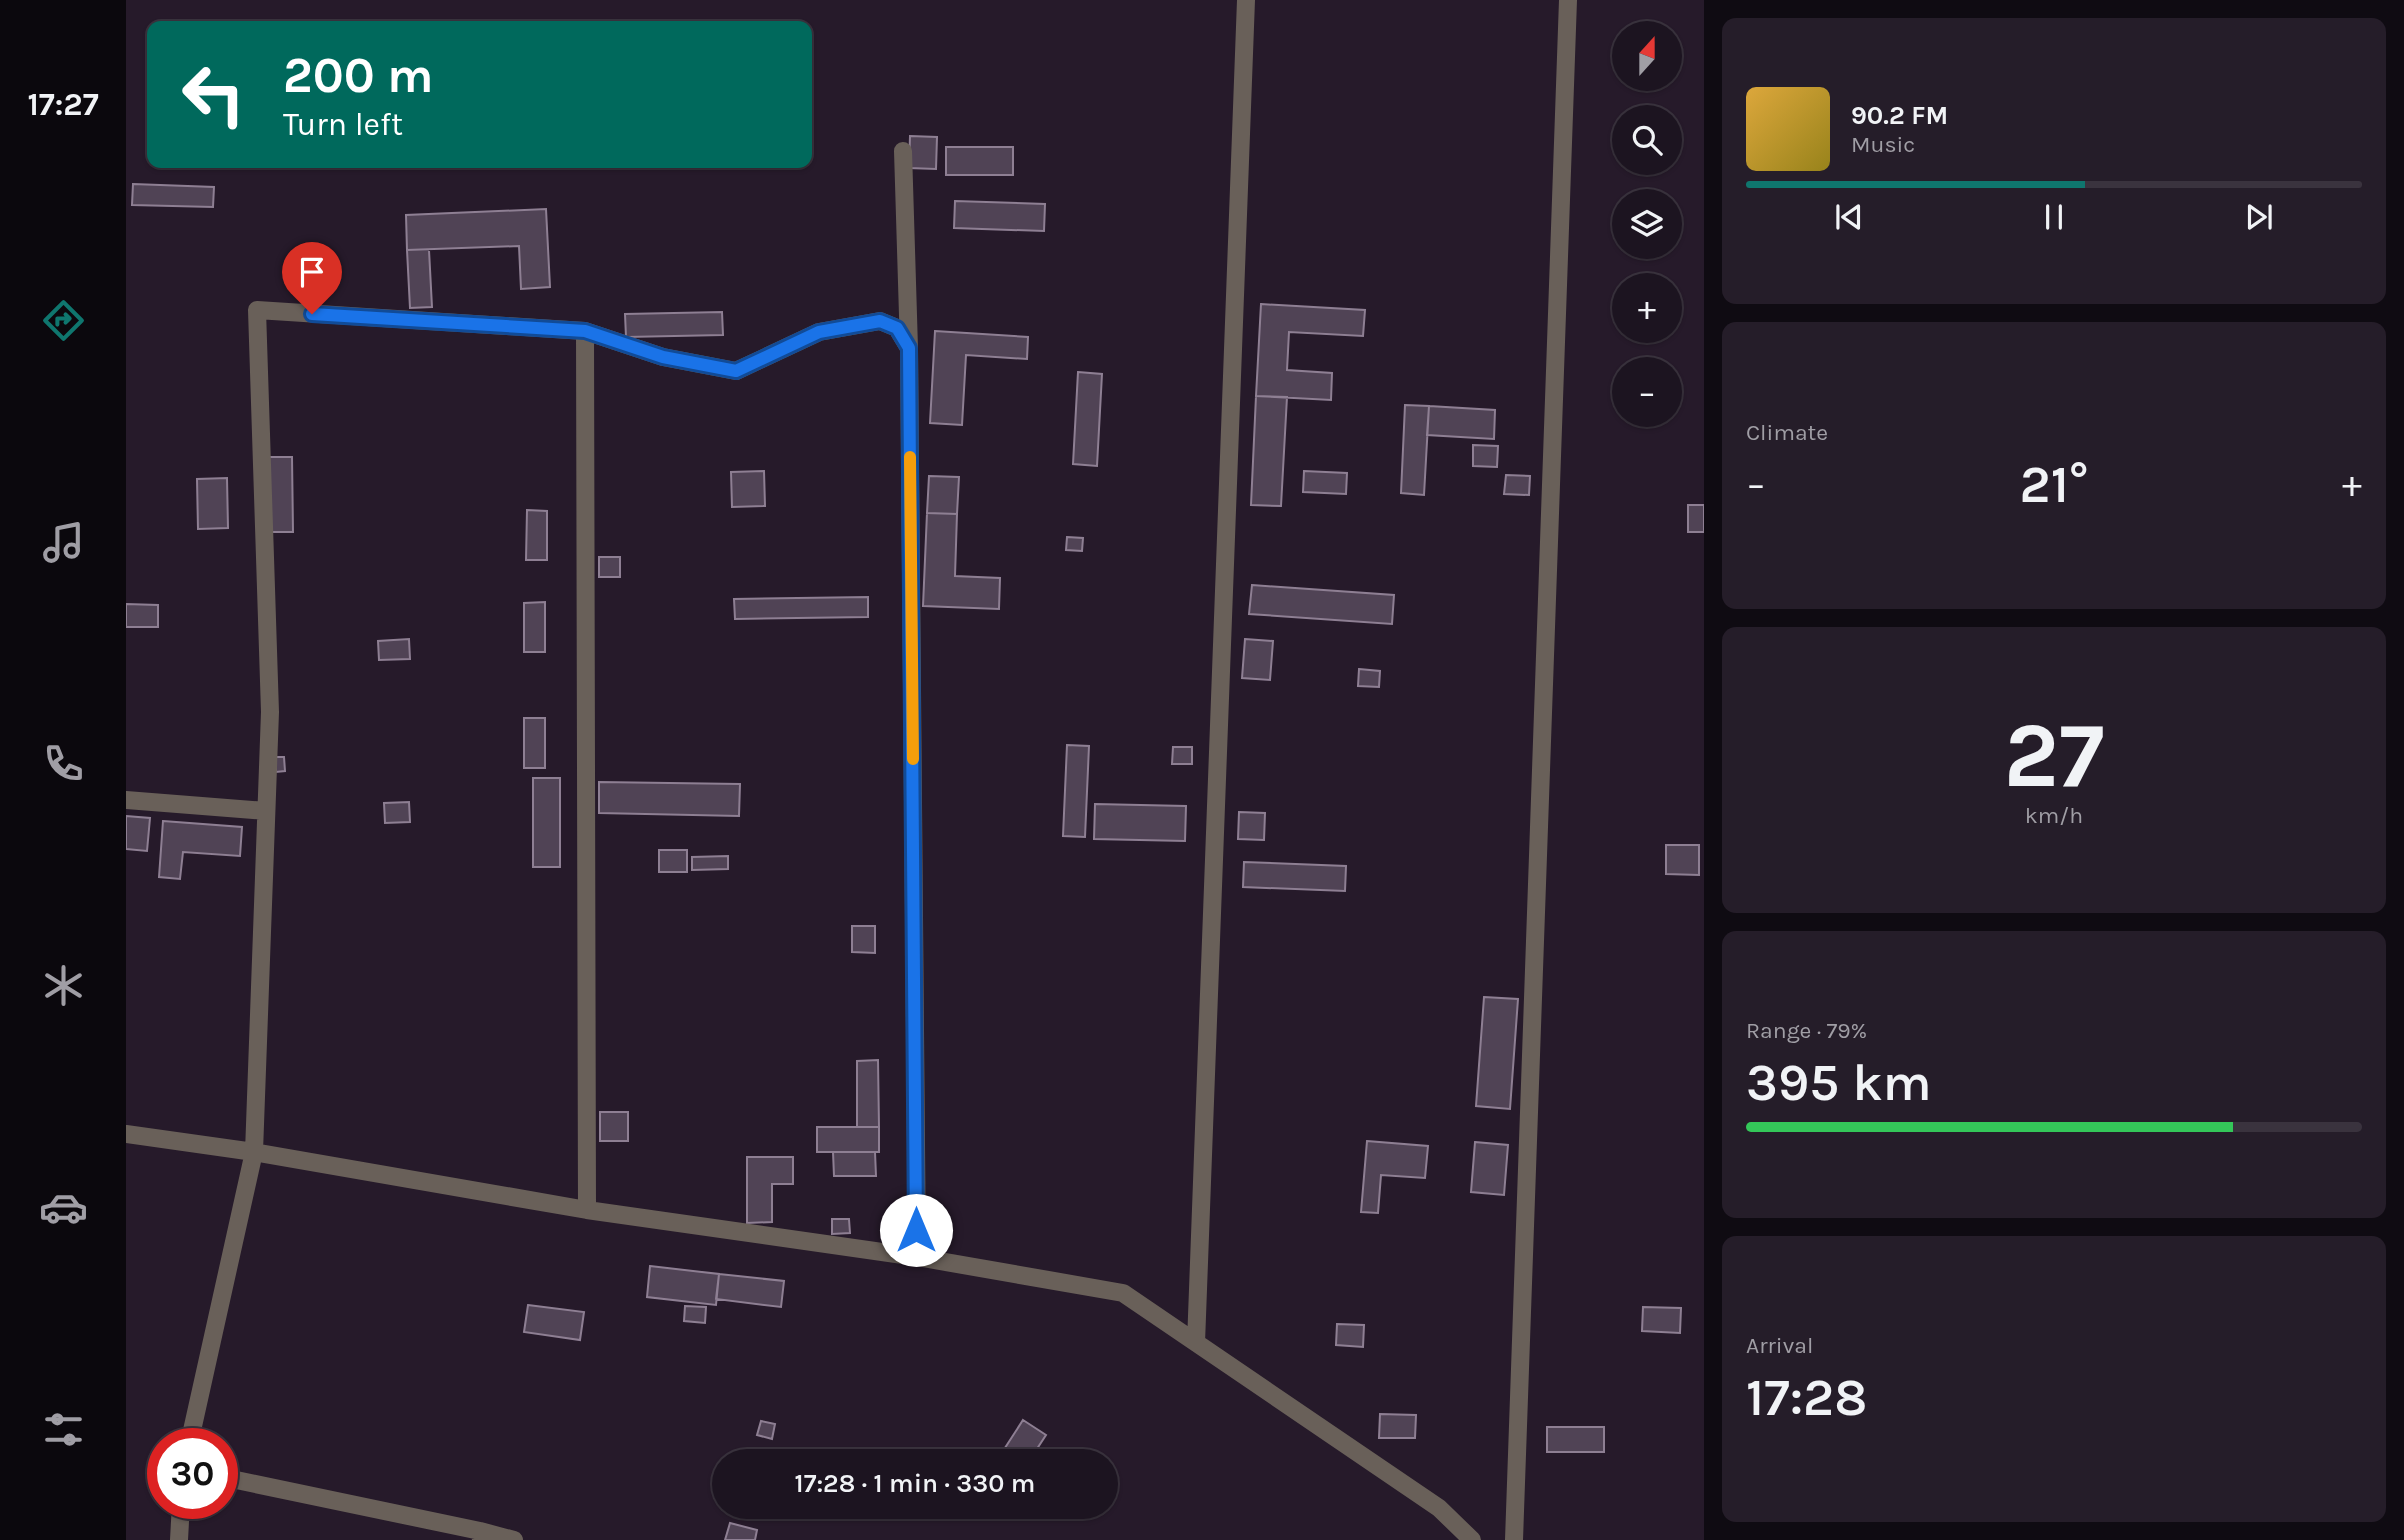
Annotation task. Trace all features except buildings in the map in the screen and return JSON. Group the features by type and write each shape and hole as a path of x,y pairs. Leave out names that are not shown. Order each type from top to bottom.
{"street":[{"path":"1196,1343 1246,0"},
{"path":"1514,1540 1568,0"},
{"path":"903,151 909,348 916,1257"},
{"path":"193,1428 254,1152 270,712 257,310 585,331 663,357 736,371 819,332 880,321 897,328 909,348"},
{"path":"585,331 587,1210"},
{"path":"126,800 266,811"},
{"path":"126,1134 254,1152 587,1210 916,1257 1123,1293 1439,1508 1472,1540"},
{"path":"238,1481 480,1536 514,1540"},
{"path":"179,1540 180,1519"}],"slow traffic":[{"path":"910,457 913,759"}],"route":[{"path":"312,314 585,331 663,357 736,371 819,332 880,321 897,328 909,348 916,1230"}]}
